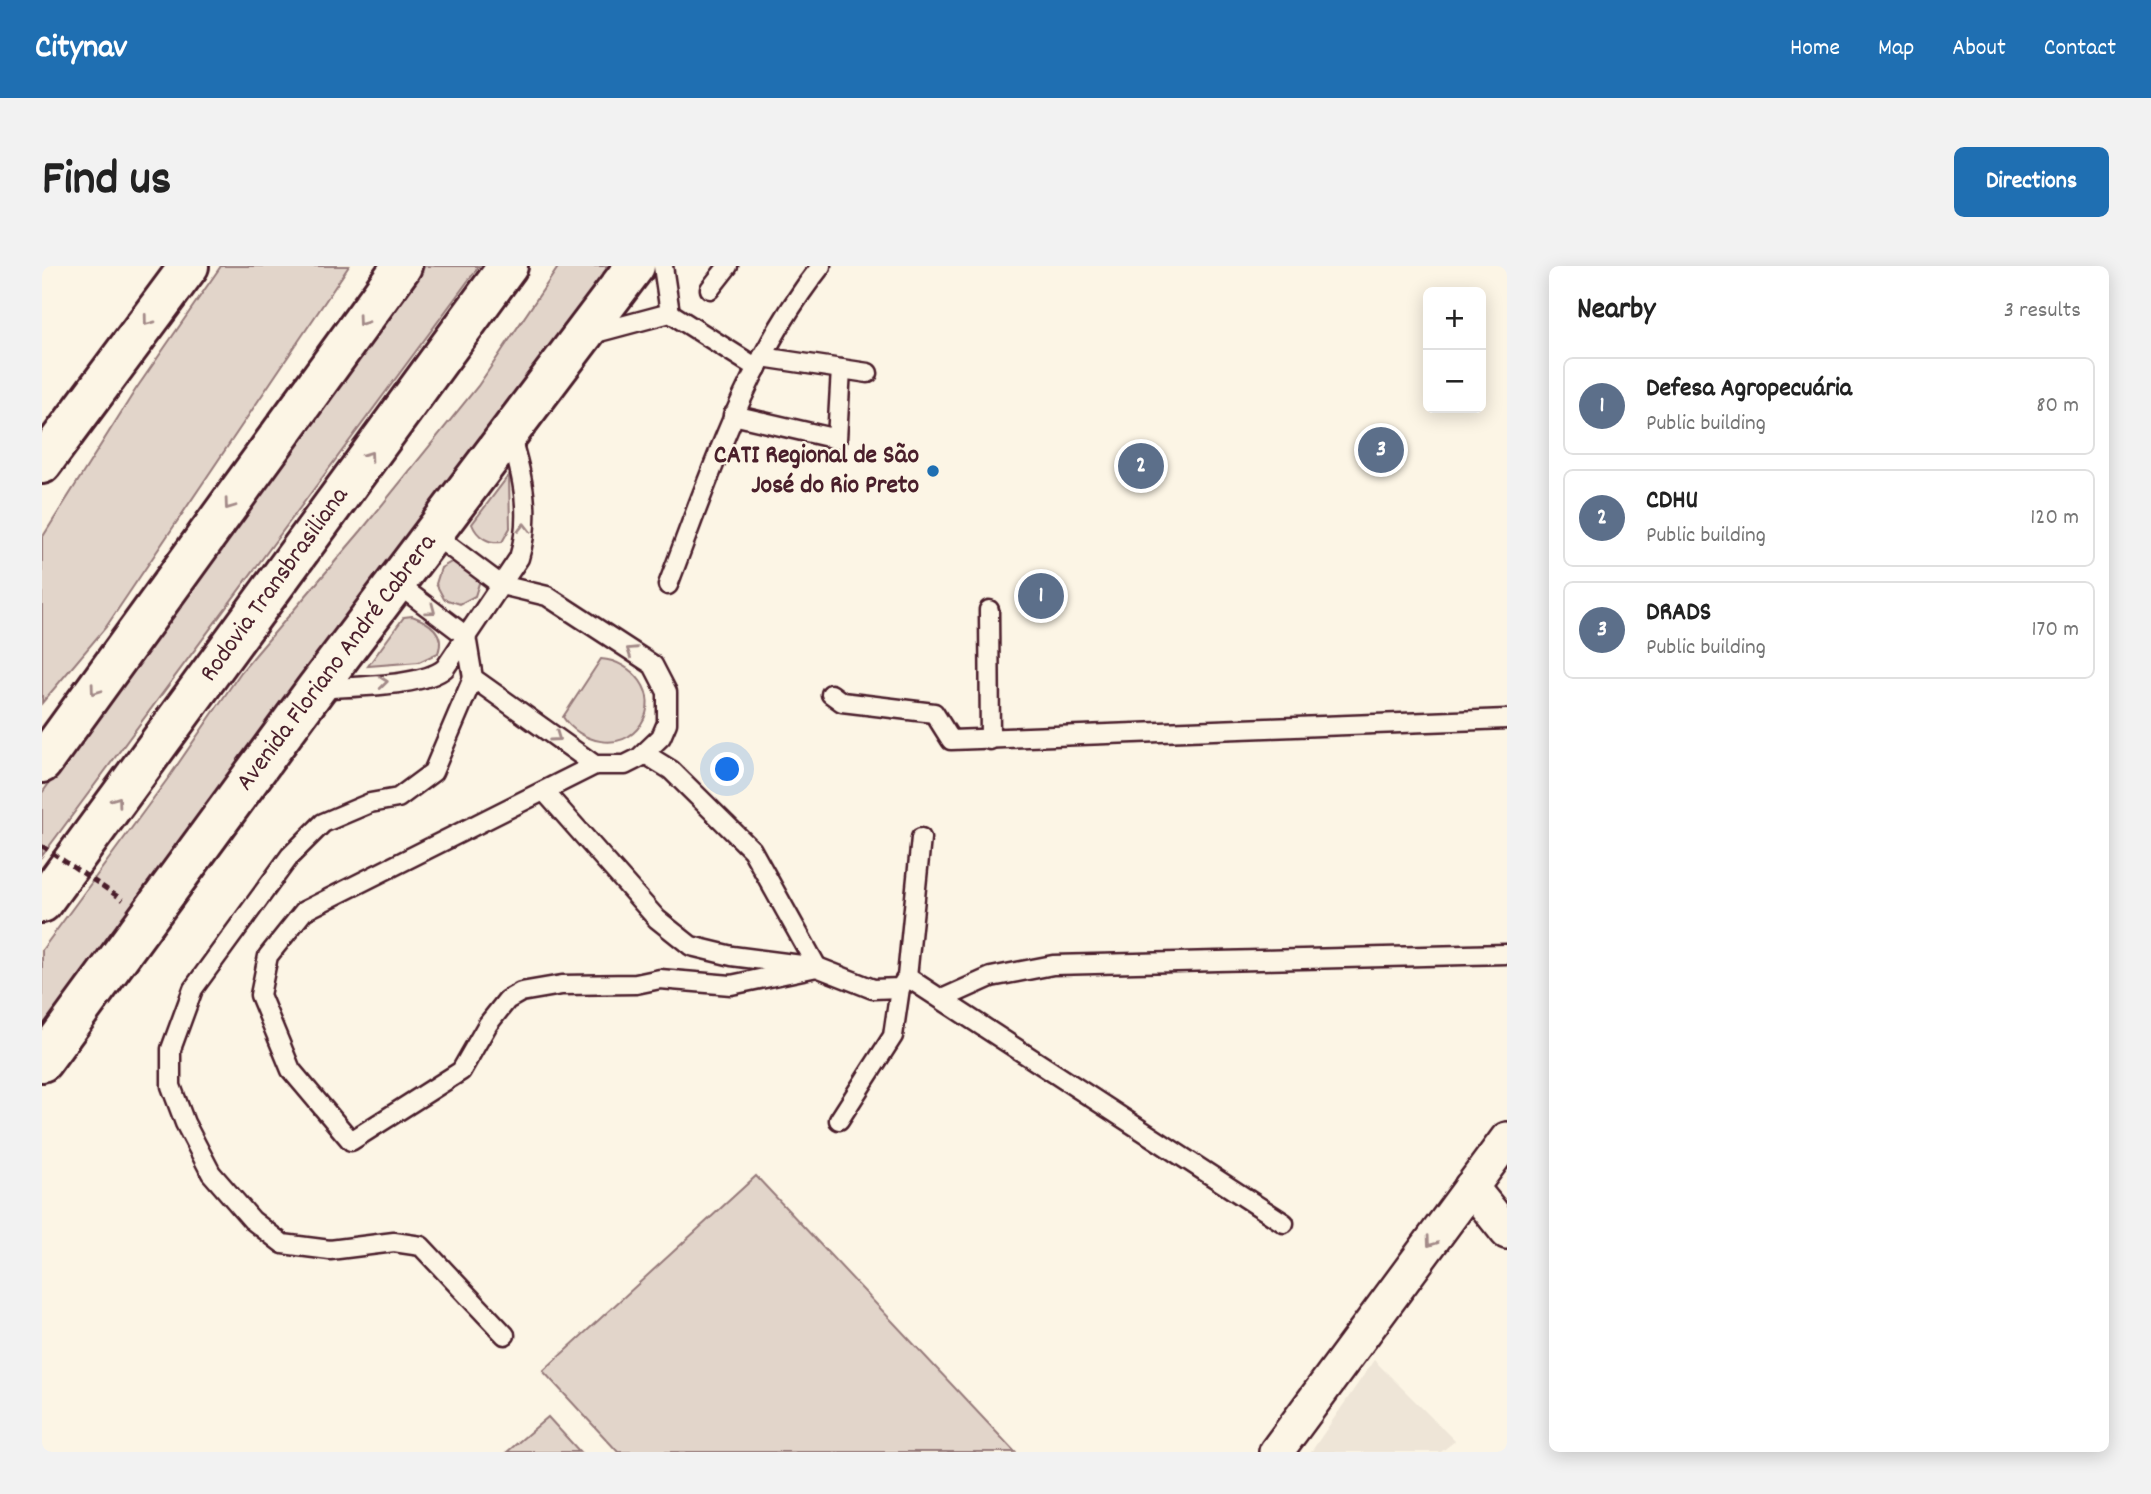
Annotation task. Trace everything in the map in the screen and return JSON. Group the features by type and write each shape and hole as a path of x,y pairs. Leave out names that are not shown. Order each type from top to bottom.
{"main road":[{"path":"42,464 189,266"},
{"path":"42,763 402,266"},
{"name":"Rodovia Transbrasiliana","path":"42,903 508,266"},
{"name":"Avenida Floriano André Cabrera","path":"42,1062 316,690 635,266"}],"street":[{"path":"1276,1452 1507,1139"},
{"path":"1471,1187 1507,1232"}],"lane":[{"path":"663,266 670,313"},
{"path":"710,289 728,266"},
{"path":"668,585 733,415 792,302 821,266"},
{"path":"581,337 670,313 759,362 867,373"},
{"path":"733,415 837,439 841,369"},
{"path":"316,690 438,674 519,558 524,540 524,478 509,433"},
{"path":"433,534 501,585 547,596 653,665 667,692 669,707 661,737 645,754 625,765 595,765 304,911 268,956 260,995 292,1070 351,1141 461,1071 488,1024 507,1000 521,992 562,985 636,984 660,979 731,985 817,967"},
{"path":"396,583 466,636 472,678 433,772 398,798 370,803 323,823 290,856 192,989 171,1049 171,1087 185,1123 211,1173 251,1220 283,1244 330,1250 394,1242 421,1246 505,1335"},
{"path":"989,610 990,740"},
{"path":"472,678 595,765"},
{"path":"831,694 842,702 934,713 951,740 1507,719"},
{"path":"645,754 671,770 752,850 817,967"},
{"path":"544,790 657,919 691,946 732,956 817,967 873,989 904,983 942,999 1284,1223"},
{"path":"839,1119 893,1036 904,983 921,838"},
{"path":"942,999 991,977 1053,965 1506,954"}],"path":[{"path":"42,846 123,900"}],"shaded area":[{"path":"221,266 349,266 106,627 42,703 42,538 136,389"},
{"path":"425,266 479,266 42,856 42,793"},
{"path":"559,266 620,266 42,1042 42,950 169,777 241,672 361,531 478,386"},
{"path":"509,475 510,528 502,542 488,541 480,536 472,524"},
{"path":"455,560 480,580 475,596 460,604 444,599 436,584 441,568"},
{"path":"412,616 438,634 438,653 419,662 368,666 404,617"},
{"path":"601,659 612,661 633,673 640,681 648,701 641,724 633,733 612,742 579,733 563,717"},
{"path":"756,1176 1015,1452 618,1452 543,1371"},
{"path":"1374,1360 1455,1441 1441,1452 1311,1452"},
{"path":"548,1417 580,1452 507,1452"}],"place":[{"name":"DRADS","path":"1381,450"},
{"name":"CDHU","path":"1141,466"},
{"name":"CATI Regional de São José do Rio Preto","path":"933,471"},
{"name":"Defesa Agropecuária","path":"1041,596"}]}
